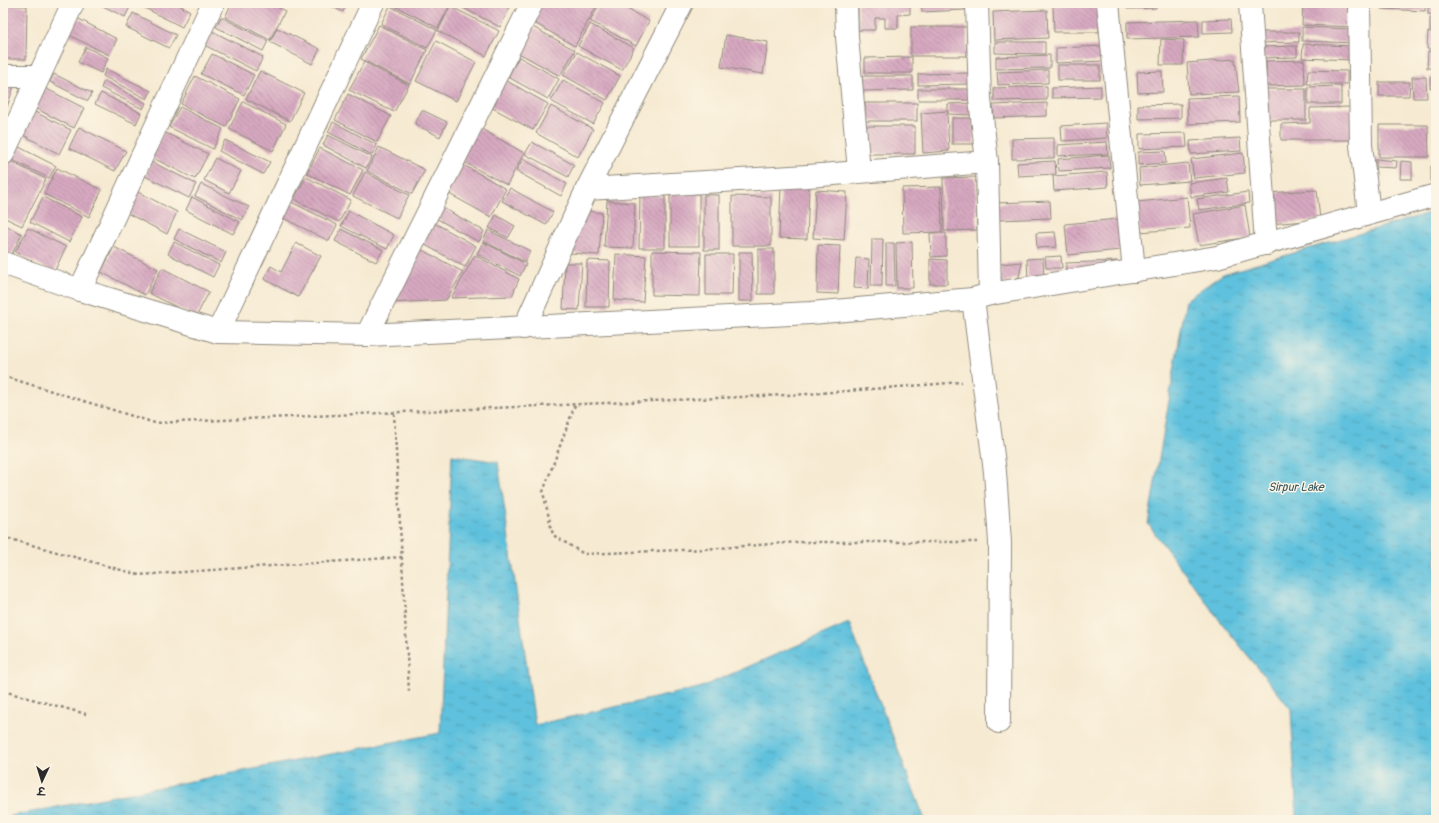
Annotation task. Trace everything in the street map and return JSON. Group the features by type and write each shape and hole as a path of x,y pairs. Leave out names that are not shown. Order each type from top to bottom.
{"street":[{"path":"3,154 72,3"},
{"path":"80,290 213,3"},
{"path":"218,332 373,3"},
{"path":"367,335 532,3"},
{"path":"524,328 588,190 682,3"},
{"path":"846,3 847,37 860,171"},
{"path":"976,3 980,99 987,162 982,297 985,381 995,472 1000,542 999,722"},
{"path":"1108,3 1134,271"},
{"path":"1250,3 1266,244"},
{"path":"1359,3 1361,145 1370,213"},
{"path":"3,76 39,76"},
{"path":"588,190 808,176 987,162"},
{"path":"3,263 80,290 218,332 367,335 524,328 810,313 982,297 1217,257 1436,195"}],"path":[{"path":"3,376 155,423 808,394 985,381"},
{"path":"575,405 543,492 553,535 584,554 705,549 798,542 1000,542"},
{"path":"394,413 410,692"},
{"path":"3,537 139,575 402,557"},
{"path":"3,692 86,714"}],"water":[{"name":"Sirpur Lake","path":"1436,211 1436,820 1297,820 1291,709 1221,622 1148,524 1186,300 1223,274"},
{"path":"452,455 498,462 535,725 699,688 849,623 925,820 12,820 11,816 440,733"}],"building":[{"path":"97,3 132,3 125,17"},
{"path":"135,3 175,3 190,11 182,27"},
{"path":"232,3 269,3 285,11 270,40 225,17"},
{"path":"324,3 347,3 343,12"},
{"path":"394,3 446,3 450,5 438,28 393,5"},
{"path":"454,3 512,3 500,27"},
{"path":"541,3 598,3 575,46 531,21"},
{"path":"600,3 616,3 649,21 636,46 590,21"},
{"path":"858,3 910,3 910,14 898,15 898,28 885,28 885,18 875,18 875,30 858,30"},
{"path":"921,3 964,3 965,10 922,12"},
{"path":"1127,3 1156,3 1156,8 1127,9"},
{"path":"1303,3 1357,3 1356,27 1302,25"},
{"path":"1381,3 1425,3 1425,11 1381,9"},
{"path":"1428,3 1436,3 1436,15 1428,14"},
{"path":"1098,4 1099,32 1054,32 1053,5"},
{"path":"3,5 27,6 26,59 3,59"},
{"path":"390,6 437,30 427,48 381,24"},
{"path":"450,6 499,31 486,56 438,31"},
{"path":"1047,10 1048,38 994,40 993,12"},
{"path":"133,13 176,35 169,48 126,27"},
{"path":"221,17 268,41 263,51 216,27"},
{"path":"77,18 117,39 109,55 69,35"},
{"path":"1430,18 1436,18 1436,30 1430,30"},
{"path":"1231,19 1232,32 1203,33 1203,20"},
{"path":"1198,20 1199,37 1127,39 1127,22"},
{"path":"590,24 634,48 622,70 578,46"},
{"path":"379,25 427,50 410,84 361,59"},
{"path":"531,26 575,50 560,76 517,52"},
{"path":"911,27 967,27 967,56 911,56"},
{"path":"1302,27 1355,29 1354,43 1302,41"},
{"path":"277,28 320,49 312,64 270,42"},
{"path":"210,30 263,57 256,71 202,44"},
{"path":"1258,32 1299,32 1299,42 1258,43"},
{"path":"1428,32 1436,32 1436,49 1427,49"},
{"path":"726,35 768,42 763,74 721,67"},
{"path":"1161,39 1184,40 1183,65 1160,65"},
{"path":"436,41 476,62 456,101 416,81"},
{"path":"995,42 1045,42 1045,54 995,53"},
{"path":"1303,44 1353,46 1352,60 1302,58"},
{"path":"1103,46 1103,61 1056,63 1056,48"},
{"path":"1297,46 1297,57 1262,58 1261,47"},
{"path":"86,47 108,58 101,73 78,62"},
{"path":"1428,51 1436,52 1436,68 1427,68"},
{"path":"577,52 620,76 607,100 563,75"},
{"path":"212,54 254,75 244,95 201,74"},
{"path":"1050,55 1050,68 996,69 996,57"},
{"path":"519,57 559,79 548,99 508,77"},
{"path":"912,57 912,73 865,73 865,58"},
{"path":"1235,59 1239,92 1189,94 1187,63"},
{"path":"1304,60 1305,85 1267,86 1266,61"},
{"path":"364,62 409,85 394,112 349,90"},
{"path":"1058,65 1100,65 1100,80 1058,80"},
{"path":"106,69 151,91 147,99 103,76"},
{"path":"1048,70 1048,83 998,85 997,72"},
{"path":"1308,70 1347,71 1347,84 1307,84"},
{"path":"260,71 304,93 290,121 246,99"},
{"path":"1162,71 1163,92 1138,93 1137,72"},
{"path":"970,73 970,84 918,85 918,74"},
{"path":"54,74 92,93 88,101 50,82"},
{"path":"195,76 240,99 226,127 181,104"},
{"path":"862,76 913,76 913,90 862,91"},
{"path":"1412,77 1426,77 1427,98 1413,98"},
{"path":"1430,77 1436,77 1436,100 1434,88 1430,88"},
{"path":"505,80 548,104 533,130 489,106"},
{"path":"563,80 605,103 593,124 551,101"},
{"path":"104,81 146,103 143,109 101,88"},
{"path":"1379,82 1410,82 1409,96 1379,96"},
{"path":"3,83 15,83 3,119"},
{"path":"1047,86 1047,100 994,101 994,88"},
{"path":"1101,86 1101,97 1052,98 1052,88"},
{"path":"1341,86 1341,104 1308,104 1308,87"},
{"path":"43,87 84,108 74,128 33,107"},
{"path":"918,89 969,89 969,100 918,100"},
{"path":"1262,89 1306,89 1306,120 1262,120"},
{"path":"101,93 141,113 136,124 95,104"},
{"path":"348,94 391,116 377,142 335,120"},
{"path":"1239,96 1240,122 1188,124 1187,98"},
{"path":"243,102 286,124 273,151 229,129"},
{"path":"865,103 917,103 917,121 865,121"},
{"path":"972,103 972,115 948,114 948,104"},
{"path":"1047,103 1047,116 994,118 993,105"},
{"path":"1181,104 1181,118 1138,119 1138,105"},
{"path":"551,106 593,129 578,157 536,133"},
{"path":"180,107 223,129 213,149 169,127"},
{"path":"1352,107 1352,140 1281,140 1281,124 1310,123 1310,108"},
{"path":"422,110 447,122 440,137 415,124"},
{"path":"947,111 949,151 923,153 921,113"},
{"path":"35,112 71,130 59,154 23,135"},
{"path":"952,118 974,118 974,144 952,144"},
{"path":"333,122 377,145 372,155 328,132"},
{"path":"1106,123 1107,138 1062,141 1061,126"},
{"path":"1379,125 1428,125 1429,157 1379,157"},
{"path":"864,126 915,126 915,154 865,154"},
{"path":"79,127 126,151 115,171 69,148"},
{"path":"478,127 524,153 507,185 460,160"},
{"path":"164,132 208,154 195,179 151,157"},
{"path":"1186,133 1187,147 1139,149 1139,134"},
{"path":"328,135 372,157 366,168 323,145"},
{"path":"1054,138 1054,158 1012,159 1012,139"},
{"path":"1240,138 1241,151 1191,154 1190,141"},
{"path":"225,140 270,162 263,174 219,151"},
{"path":"532,142 574,165 568,177 525,154"},
{"path":"1107,142 1108,154 1058,156 1058,145"},
{"path":"15,145 56,166 49,178 8,158"},
{"path":"379,147 425,170 412,194 367,171"},
{"path":"320,148 363,170 350,195 307,173"},
{"path":"1165,151 1166,163 1138,165 1138,152"},
{"path":"1243,153 1245,173 1194,178 1191,159"},
{"path":"1109,155 1110,168 1059,171 1058,159"},
{"path":"215,158 241,171 229,193 204,180"},
{"path":"523,159 567,184 561,196 516,171"},
{"path":"1376,159 1397,161 1396,168 1376,167"},
{"path":"10,161 46,179 22,226 3,217 3,175"},
{"path":"1055,161 1056,174 1018,176 1017,163"},
{"path":"1401,161 1412,162 1412,179 1400,179"},
{"path":"152,162 196,184 189,198 145,176"},
{"path":"460,163 506,189 491,217 444,191"},
{"path":"1188,163 1190,181 1140,185 1139,168"},
{"path":"1431,166 1436,166 1436,184 1431,185"},
{"path":"57,168 102,190 89,217 44,194"},
{"path":"365,172 409,195 397,218 353,196"},
{"path":"1107,172 1108,187 1054,191 1053,176"},
{"path":"306,177 351,200 339,222 294,199"},
{"path":"976,177 977,230 944,231 943,178"},
{"path":"1227,178 1229,192 1191,197 1189,183"},
{"path":"201,184 249,207 242,220 195,196"},
{"path":"781,186 809,187 807,239 779,238"},
{"path":"941,187 942,232 903,233 902,188"},
{"path":"510,188 553,212 546,225 502,201"},
{"path":"134,190 177,212 167,234 123,211"},
{"path":"816,190 847,192 844,240 813,238"},
{"path":"1317,190 1320,220 1268,224 1266,193"},
{"path":"1248,192 1249,203 1199,210 1197,199"},
{"path":"670,194 699,194 699,246 670,246"},
{"path":"640,195 665,196 665,248 639,248"},
{"path":"704,195 719,195 719,250 704,250"},
{"path":"732,196 771,197 771,246 732,246"},
{"path":"43,197 82,217 69,242 30,222"},
{"path":"192,197 240,222 233,234 186,210"},
{"path":"1187,197 1190,228 1140,232 1137,202"},
{"path":"607,201 635,203 633,248 604,247"},
{"path":"1050,201 1051,218 997,220 996,203"},
{"path":"291,202 337,225 329,241 283,218"},
{"path":"436,204 484,231 479,242 430,215"},
{"path":"1245,205 1250,237 1199,245 1193,214"},
{"path":"583,210 602,213 599,255 570,253"},
{"path":"349,211 394,235 387,249 341,226"},
{"path":"496,215 515,226 508,238 489,228"},
{"path":"1118,219 1121,250 1068,255 1065,224"},
{"path":"429,220 476,246 465,267 418,241"},
{"path":"3,224 22,234 10,258 3,255"},
{"path":"28,228 66,247 54,272 15,252"},
{"path":"179,229 226,252 221,263 174,239"},
{"path":"341,229 383,250 376,262 335,241"},
{"path":"488,230 530,251 525,262 483,241"},
{"path":"1055,232 1057,247 1037,248 1036,233"},
{"path":"930,233 946,233 946,256 931,257"},
{"path":"872,239 883,239 882,286 871,286"},
{"path":"174,242 219,265 213,277 168,254"},
{"path":"483,242 526,264 520,276 477,254"},
{"path":"912,242 913,288 897,288 896,243"},
{"path":"296,243 321,256 298,297 264,279 271,266 281,272"},
{"path":"886,243 894,243 895,286 886,286"},
{"path":"818,245 840,246 838,294 817,293"},
{"path":"415,246 463,272 446,300 390,303"},
{"path":"114,247 158,269 145,295 101,272"},
{"path":"758,249 774,249 774,294 758,294"},
{"path":"652,251 701,252 700,296 652,295"},
{"path":"739,252 752,252 753,301 739,301"},
{"path":"616,254 646,256 643,302 614,300"},
{"path":"706,254 733,254 732,295 706,295"},
{"path":"475,255 519,279 512,296 451,298"},
{"path":"1061,256 1062,268 1046,268 1045,257"},
{"path":"856,258 869,259 868,289 854,288"},
{"path":"1043,258 1044,280 1028,281 1027,259"},
{"path":"930,259 947,260 947,284 930,284"},
{"path":"587,260 610,261 609,307 586,307"},
{"path":"1117,261 1117,271 1066,274 1066,263"},
{"path":"1022,262 1019,277 1001,284 1000,264"},
{"path":"565,263 582,263 579,310 563,309"},
{"path":"162,268 209,292 196,317 149,293"}]}
